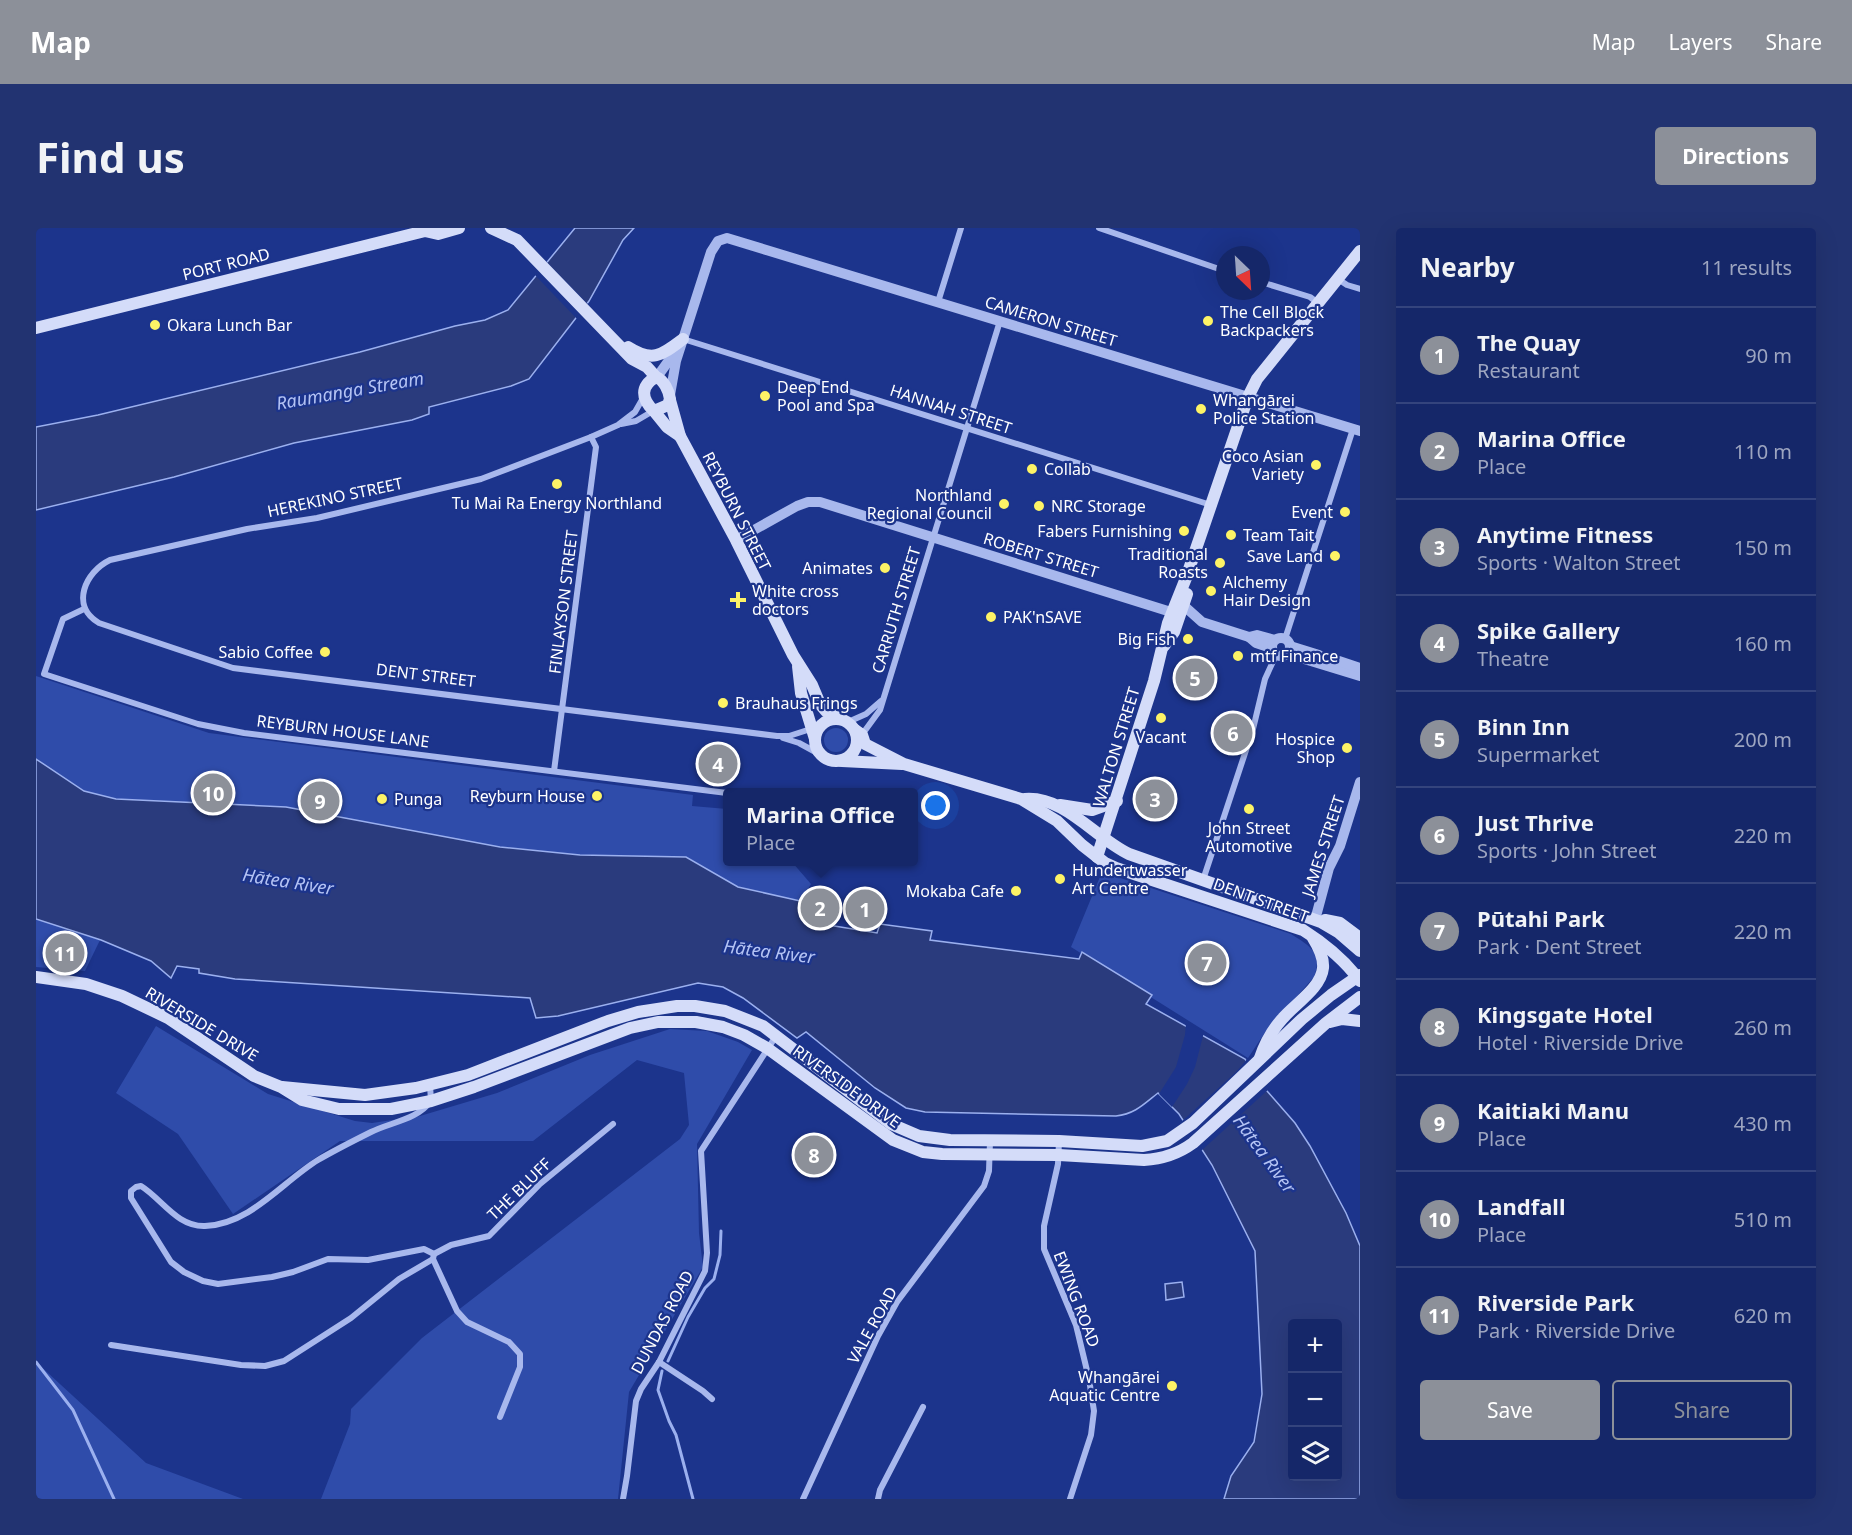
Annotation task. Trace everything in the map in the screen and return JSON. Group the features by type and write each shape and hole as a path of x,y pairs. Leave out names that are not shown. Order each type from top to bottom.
{"main road":[{"name":"PORT ROAD","path":"36,328 427,230 438,234 459,228"},
{"path":"490,228 514,234 606,333 632,359 647,367 666,386 670,397 668,405 654,411 644,393 632,359"},
{"name":"WALTON STREET","path":"1097,857 1117,801 1164,647 1166,629 1186,578 1248,397 1257,379 1360,251"},
{"path":"606,333 631,349 648,356 660,355 683,339"},
{"path":"644,393 644,385 657,377"},
{"name":"REYBURN STREET","path":"670,397 680,436 736,540 798,664 812,685 820,704 826,711 852,729"},
{"name":"REYBURN STREET","path":"654,411 667,427 680,436"},
{"name":"WALTON STREET","path":"1164,647 1176,626 1187,594 1186,578"},
{"name":"REYBURN STREET","path":"798,664 801,693 815,731"},
{"path":"828,720 852,729 853,753 842,760 830,760 821,755 817,750 815,731 828,720"},
{"name":"DENT STREET","path":"852,729 865,744 904,764 1020,799 1057,821 1097,857 1125,872 1292,926 1328,947 1359,977"},
{"name":"DENT STREET","path":"842,760 904,764"},
{"name":"DENT STREET","path":"1020,799 1031,798 1051,804 1129,854 1315,920 1338,932 1360,951"},
{"path":"1051,804 1092,810 1117,801"},
{"path":"1315,920 1340,923 1360,938"},
{"path":"1257,1064 1272,1031 1312,989 1322,972 1322,957 1312,936"},
{"name":"RIVERSIDE DRIVE","path":"36,977 86,984 122,996 168,1018 254,1076 281,1087 302,1100 339,1109 391,1109 431,1101 474,1087 613,1033 658,1022 696,1022 723,1027 744,1035 767,1048 892,1140 923,1152 1158,1159 1172,1155 1194,1143 1326,1023 1360,997"},
{"name":"RIVERSIDE DRIVE","path":"281,1087 365,1095 430,1085 468,1075 608,1021 656,1008 695,1006 725,1011 747,1019 777,1035 897,1128 929,1138 1059,1141 1142,1146 1167,1141 1183,1132 1317,1006 1359,977"},
{"path":"1326,1023 1342,1020 1360,1021"}],"street":[{"path":"938,302 961,228"},
{"path":"1099,228 1216,267"},
{"name":"REYBURN STREET","path":"670,397 676,362 714,246 723,238 733,239"},
{"name":"CAMERON STREET","path":"733,239 1357,430"},
{"path":"1338,279 1360,289"},
{"path":"1270,285 1310,297 1318,303"},
{"name":"CARRUTH STREET","path":"852,729 878,716 1000,321"},
{"name":"REYBURN STREET","path":"657,377 683,339"},
{"name":"HANNAH STREET","path":"683,339 1211,505"},
{"name":"HEREKINO STREET","path":"618,425 635,412 644,393"},
{"name":"HEREKINO STREET","path":"84,609 84,594 90,576 96,568 110,560 247,529 310,519 481,479 618,425 636,421 654,411"},
{"path":"1203,880 1252,729 1265,679 1281,647 1357,430"},
{"name":"FINLAYSON STREET","path":"554,771 596,447 591,437"},
{"name":"ROBERT STREET","path":"736,540 797,506 814,501 1172,612"},
{"path":"1183,605 1202,622"},
{"name":"DENT STREET","path":"84,609 99,623 233,668 777,736 815,731"},
{"name":"REYBURN HOUSE LANE","path":"84,609 63,619 44,674 215,729 723,792"},
{"path":"1176,626 1188,622 1202,622 1249,637 1256,643 1281,647 1360,668"},
{"path":"1281,647 1360,676"},
{"path":"852,729 882,701"},
{"name":"DENT STREET","path":"777,736 798,743 821,755"},
{"name":"JAMES STREET","path":"1315,920 1329,868 1340,846 1360,782"},
{"name":"DUNDAS ROAD","path":"622,1499 636,1401 640,1389 659,1362 705,1271 707,1253 701,1151 777,1035"},
{"path":"430,1085 431,1101 415,1116 379,1128 317,1160 265,1202 219,1223 205,1226 190,1224 176,1216 141,1186 136,1186 131,1191 131,1198 171,1262 183,1272 202,1281 218,1284 293,1272 328,1259 368,1260 424,1249 433,1256 457,1311 467,1322 509,1342 520,1354 520,1367 500,1417"},
{"name":"THE BLUFF","path":"111,1345 241,1365 265,1366 284,1361 351,1318 399,1279 451,1245 489,1236 540,1184 613,1124"},
{"name":"VALE ROAD","path":"803,1499 878,1336 897,1302 984,1186 989,1171 990,1141"},
{"name":"EWING ROAD","path":"1059,1141 1059,1155 1044,1226 1044,1249 1076,1325 1094,1411 1091,1435 1070,1499"},
{"path":"659,1362 712,1399"},
{"path":"878,1499 880,1490 923,1407"}],"shaded area":[{"path":"36,676 209,733 693,795 692,806 723,809 723,866 795,866 811,884 801,901 738,887 686,857 580,855 500,847 291,808 116,799 84,791 36,759"},
{"path":"836,728 844,732 848,740 844,748 836,752 828,748 824,740 828,732"},
{"path":"1102,872 1291,934 1304,942 1316,956 1314,977 1266,1031 1248,1058 1071,947"},
{"path":"36,919 100,940 85,971 36,967"},
{"path":"156,1026 268,1094 355,1121 372,1123 420,1116 497,1093 590,1055 670,1029 707,1031 738,1042 752,1050 697,1144 699,1233 703,1267 629,1392 618,1499 321,1499 350,1424 351,1409 422,1338 680,1139 689,1125 684,1073 637,1060 533,1141 340,1141 233,1214 178,1134 116,1093"},
{"path":"36,1362 146,1463 243,1499 36,1499"}],"water":[{"name":"Raumanga Stream","path":"575,228 634,228 623,240 589,301 529,379 511,386 429,407 429,414 412,420 294,443 174,477 36,510 36,427 98,415 485,320 508,310"},
{"name":"Hātea River","path":"36,759 84,791 116,799 286,807 500,847 580,855 686,857 738,887 805,902 804,921 877,933 880,924 932,931 930,940 1079,959 1082,952 1152,995 1146,1004 1245,1059 1267,1091 1295,1123 1346,1213 1360,1246 1360,1499 1224,1499 1231,1476 1254,1442 1262,1394 1255,1251 1212,1165 1179,1114 1158,1093 1134,1111 1116,1116 925,1112 906,1108 875,1088 806,1032 797,1038 743,998 723,987 698,983 558,1016 536,1018 530,998 235,979 199,973 199,969 177,966 171,978 151,961 101,940 36,919"},
{"path":"1182,1282 1184,1297 1166,1300 1165,1284"}],"pier":[{"path":"545,260 589,305 578,320 534,274"},
{"path":"1186,1023 1204,1032 1195,1067 1172,1107 1159,1094 1176,1067"},
{"path":"1248,1058 1269,1089 1201,1151 1181,1122 1236,1072"}],"waterway":[{"path":"668,1361 688,1317 705,1288 714,1279 720,1255 721,1231"},
{"path":"36,1362 73,1410 114,1499"},
{"path":"662,1371 658,1390 676,1435 693,1499"}],"place":[{"name":"The Cell Block Backpackers","path":"1208,321"},
{"name":"Okara Lunch Bar","path":"155,325"},
{"name":"Deep End Pool and Spa","path":"765,396"},
{"name":"Whangārei Police Station","path":"1201,409"},
{"name":"Coco Asian Variety","path":"1316,465"},
{"name":"Collab","path":"1032,469"},
{"name":"Tu Mai Ra Energy Northland","path":"557,484"},
{"name":"Northland Regional Council","path":"1004,504"},
{"name":"NRC Storage","path":"1039,506"},
{"name":"Event","path":"1345,512"},
{"name":"Fabers Furnishing","path":"1184,531"},
{"name":"Team Tait","path":"1231,535"},
{"name":"Save Land","path":"1335,556"},
{"name":"Traditional Roasts","path":"1220,563"},
{"name":"Animates","path":"885,568"},
{"name":"Alchemy Hair Design","path":"1211,591"},
{"name":"White cross doctors","path":"738,600"},
{"name":"PAK'nSAVE","path":"991,617"},
{"name":"Big Fish","path":"1188,639"},
{"name":"Sabio Coffee","path":"325,652"},
{"name":"mtf Finance","path":"1238,656"},
{"name":"Binn Inn","path":"1195,678"},
{"name":"Brauhaus Frings","path":"723,703"},
{"name":"Vacant","path":"1161,718"},
{"name":"Just Thrive","path":"1233,733"},
{"name":"Hospice Shop","path":"1347,748"},
{"name":"Spike Gallery","path":"718,764"},
{"name":"Landfall","path":"213,793"},
{"name":"Reyburn House","path":"597,796"},
{"name":"Punga","path":"382,799"},
{"name":"Anytime Fitness","path":"1155,799"},
{"name":"Kaitiaki Manu","path":"320,801"},
{"name":"John Street Automotive","path":"1249,809"},
{"name":"Hundertwasser Art Centre","path":"1060,879"},
{"name":"Mokaba Cafe","path":"1016,891"},
{"name":"Marina Office","path":"820,908"},
{"name":"The Quay","path":"865,909"},
{"name":"Riverside Park","path":"65,953"},
{"name":"Pūtahi Park","path":"1207,963"},
{"name":"Kingsgate Hotel","path":"814,1155"},
{"name":"Whangārei Aquatic Centre","path":"1172,1386"}]}
